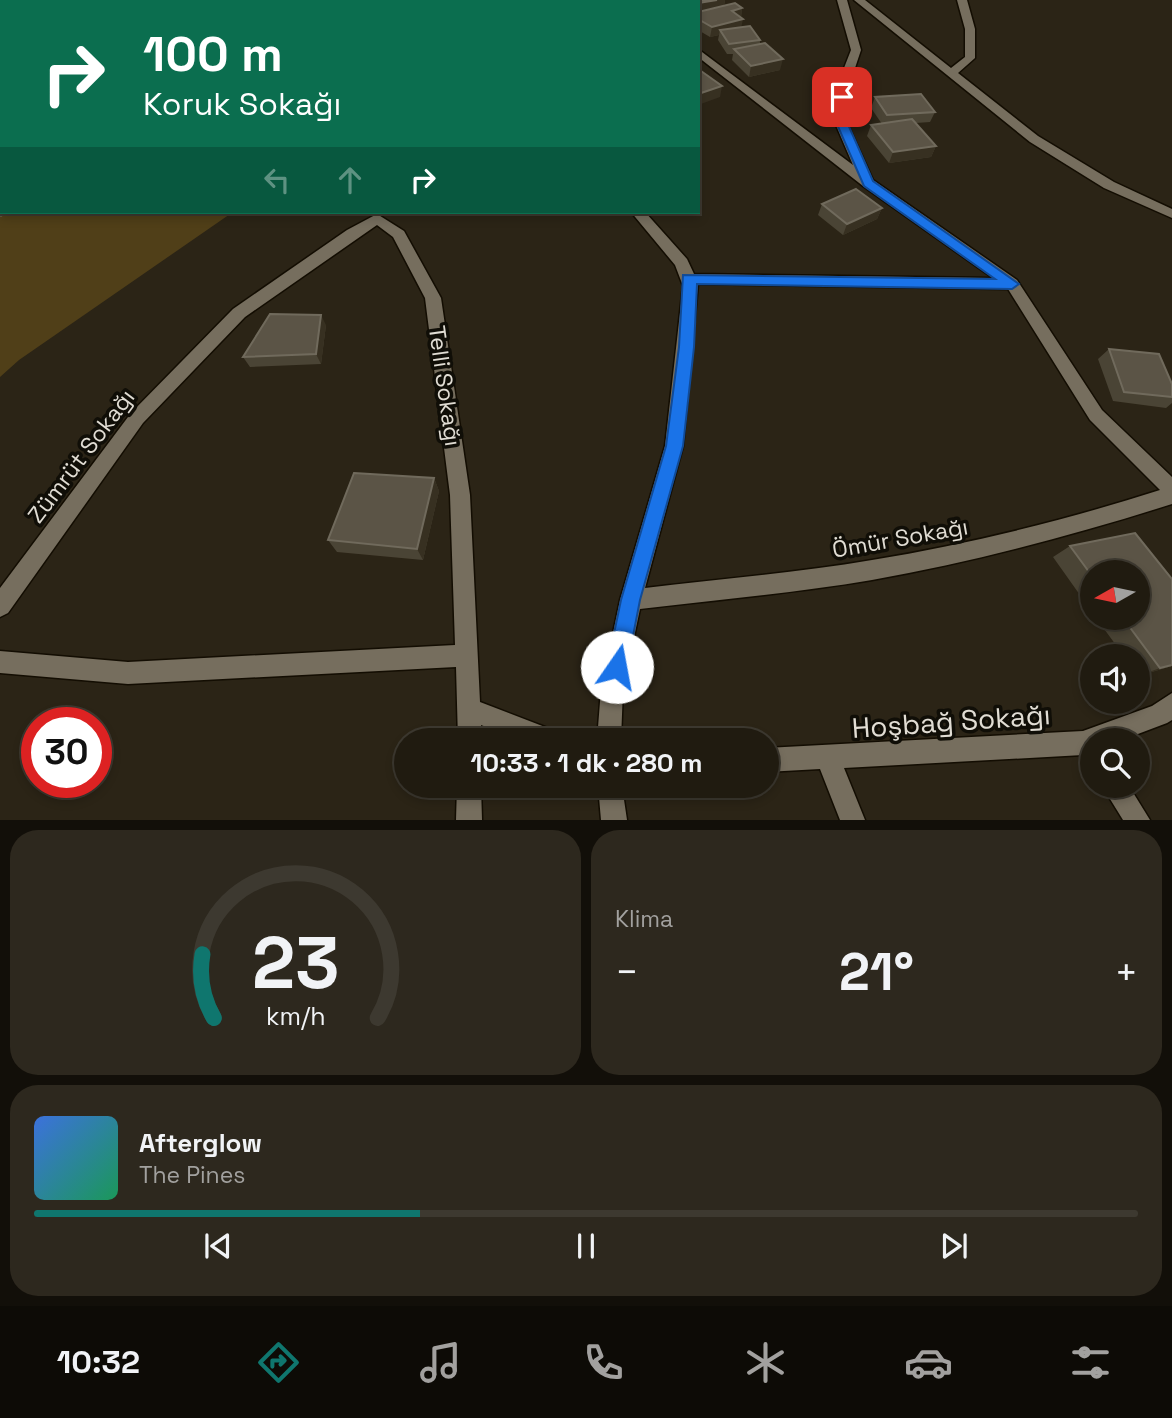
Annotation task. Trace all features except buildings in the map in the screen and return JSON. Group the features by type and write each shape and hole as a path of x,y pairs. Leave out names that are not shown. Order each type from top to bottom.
{"street":[{"path":"842,0 856,50 843,86 841,122 868,183"},
{"path":"859,0 1034,139 1109,185 1172,214"},
{"path":"950,74 971,58 972,42 962,0"},
{"path":"700,54 868,183 1012,284 1096,415 1172,489"},
{"path":"610,728 612,689 631,600 674,446 688,335 691,286 682,263 640,214"},
{"name":"Telli Sokağı","path":"239,313 352,233 377,219 399,233 433,298 460,495 470,728"},
{"path":"688,279 1012,284"},
{"name":"Zümrüt Sokağı","path":"0,606 137,418 239,313"},
{"name":"Ömür Sokağı","path":"631,600 828,576 982,548 1108,516 1172,495"},
{"path":"0,662 128,673 468,655"},
{"name":"Hoşbağ Sokağı","path":"1132,728 1160,715 1172,705"},
{"path":"471,710 518,728"},
{"name":"Hoşbağ Sokağı","path":"779,760 1080,749"},
{"path":"828,758 853,820"},
{"path":"469,798 469,820"},
{"path":"611,798 614,820"},
{"path":"1122,798 1138,820"}],"shaded area":[{"path":"0,214 230,214 19,360 0,377"}],"route":[{"path":"617,667 631,600 655,523 674,446 687,347 691,286 688,279 1012,284 868,183 841,122 842,97"}]}
